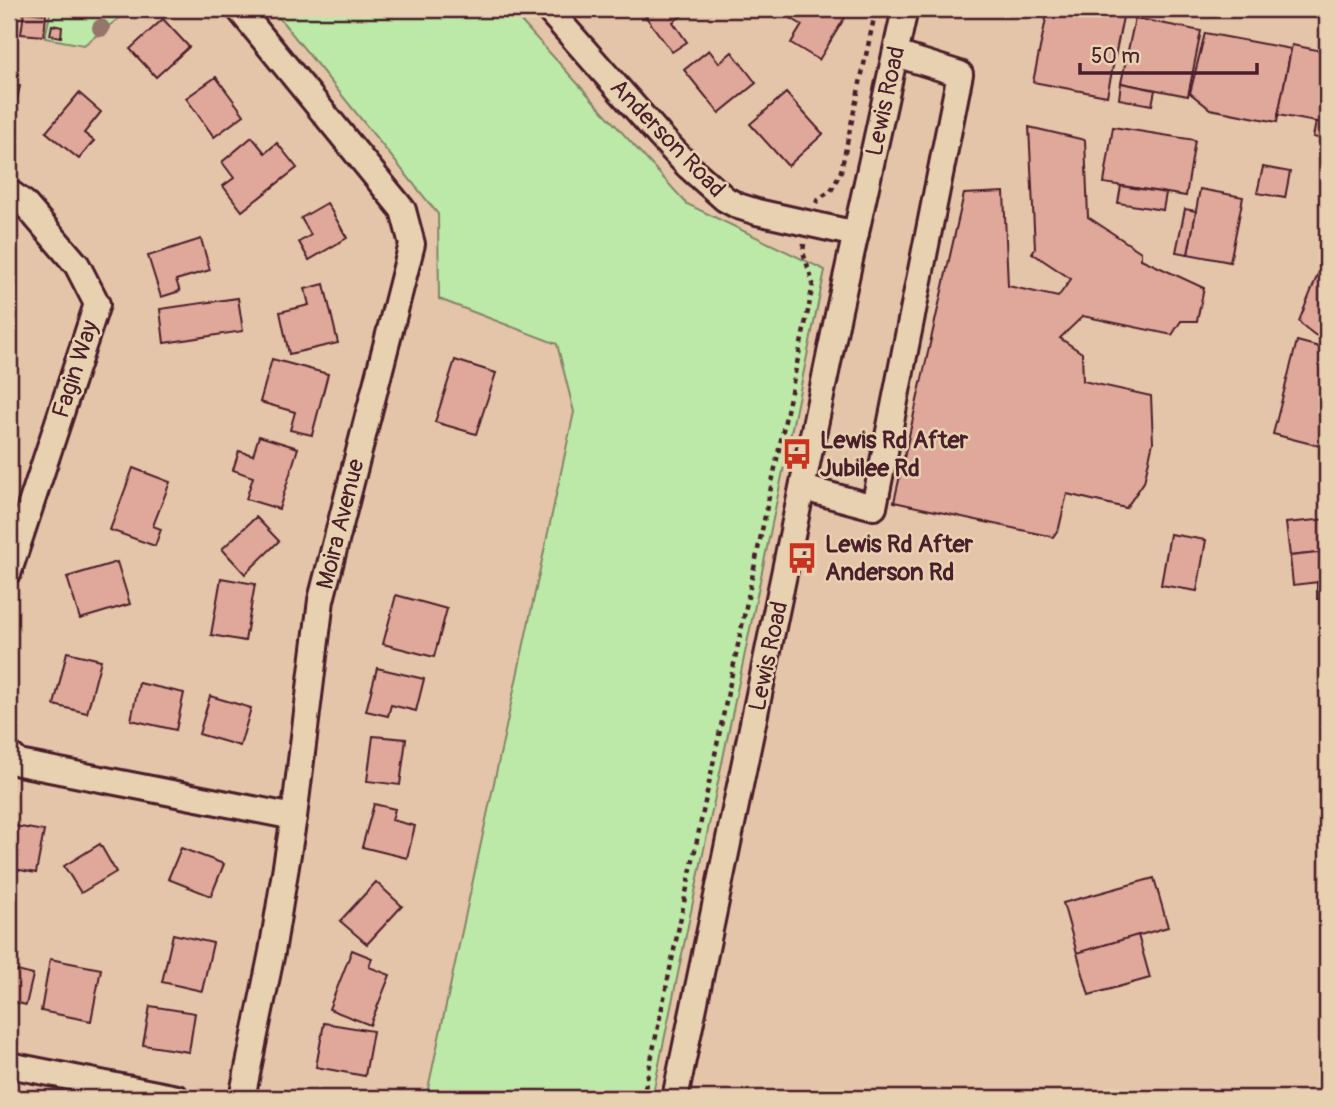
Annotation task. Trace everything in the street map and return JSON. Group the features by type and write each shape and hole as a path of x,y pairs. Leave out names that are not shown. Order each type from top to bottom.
{"street":[{"name":"Moira Avenue","path":"239,9 403,210 412,243 321,600 294,817 272,952 242,1098"},
{"name":"Anderson Road","path":"548,9 669,146 725,199 757,212 856,234"},
{"name":"Lewis Road","path":"675,1098 905,9"},
{"path":"803,488 874,507 960,74 896,54"},
{"name":"Fagin Way","path":"9,192 24,203 77,265 97,304 9,572"},
{"path":"9,754 19,763 294,817"},
{"path":"9,1065 177,1098"}],"path":[{"path":"814,207 818,200 831,191 841,171 876,9"},
{"path":"643,1098 809,306"}],"green space":[{"path":"51,9 131,9 84,45 45,38"},
{"path":"272,9 510,9 687,204 825,270 652,1098 426,1098 574,412 557,344 439,299 438,214"}],"building":[{"path":"640,9 691,9 673,22 687,42 672,52"},
{"path":"776,9 850,9 819,60 791,43 802,25"},
{"path":"1048,9 1108,9 1124,12 1107,96 1033,82"},
{"path":"1273,9 1327,9 1327,12 1326,17"},
{"path":"24,12 46,14 44,36 21,34"},
{"path":"1135,18 1201,31 1188,96 1121,83"},
{"path":"163,19 189,47 156,77 130,49"},
{"path":"52,25 62,27 61,37 50,35"},
{"path":"1205,33 1291,49 1277,122 1210,109 1190,93"},
{"path":"1292,45 1327,52 1327,124 1278,115"},
{"path":"709,50 719,63 732,52 756,83 719,113 684,70"},
{"path":"216,77 244,115 214,137 186,98"},
{"path":"9,83 20,86 13,117 9,117"},
{"path":"1121,83 1155,90 1152,105 1119,99"},
{"path":"79,93 101,112 84,133 94,141 79,159 46,132"},
{"path":"786,93 823,134 788,166 750,124"},
{"path":"1316,122 1327,124 1327,140 1313,137"},
{"path":"1029,127 1085,140 1088,217 1141,252 1141,259 1204,288 1197,321 1181,321 1172,335 1083,316 1060,338 1082,353 1083,381 1151,396 1153,442 1144,482 1126,508 1067,494 1059,528 1053,537 894,502 964,194 1004,192 1008,286 1058,297 1071,279 1032,253 1035,248"},
{"path":"1113,127 1195,140 1186,196 1104,183"},
{"path":"252,137 265,153 277,143 297,168 242,211 223,186 234,178 222,162"},
{"path":"1263,167 1290,172 1285,198 1257,193"},
{"path":"1121,186 1166,193 1163,210 1118,203"},
{"path":"1200,189 1243,197 1230,262 1188,254"},
{"path":"327,203 347,238 309,260 299,242 311,235 301,218"},
{"path":"1185,209 1196,211 1188,254 1176,252"},
{"path":"201,239 210,270 176,280 180,291 161,297 148,256"},
{"path":"1327,268 1327,340 1315,335 1299,321 1318,274"},
{"path":"324,284 338,343 289,354 280,312 309,305 305,289"},
{"path":"238,298 243,331 164,343 160,309"},
{"path":"1297,341 1327,349 1327,448 1273,434"},
{"path":"272,359 328,374 312,435 290,430 295,412 260,402"},
{"path":"455,360 496,373 476,434 435,422"},
{"path":"259,436 298,448 279,509 246,499 253,477 233,470 239,451 253,455"},
{"path":"133,468 170,482 153,526 161,529 155,546 110,530"},
{"path":"256,517 279,541 245,574 222,549"},
{"path":"1327,519 1327,552 1290,556 1286,523"},
{"path":"1170,534 1206,540 1197,591 1161,585"},
{"path":"1327,552 1327,581 1293,585 1290,556"},
{"path":"117,562 130,604 80,619 67,577"},
{"path":"221,578 255,584 245,641 211,635"},
{"path":"1317,582 1327,582 1327,599 1317,599"},
{"path":"396,595 447,609 434,657 383,644"},
{"path":"67,652 101,660 87,713 54,705"},
{"path":"377,668 424,679 416,711 391,705 388,716 366,711"},
{"path":"139,683 184,693 176,730 131,720"},
{"path":"210,696 251,708 240,746 199,734"},
{"path":"373,736 406,739 400,785 367,781"},
{"path":"374,804 395,809 392,820 415,826 407,858 362,847"},
{"path":"9,825 44,831 36,873 9,868"},
{"path":"100,844 116,872 81,893 64,866"},
{"path":"181,848 224,864 211,896 168,879"},
{"path":"1154,878 1168,927 1077,953 1063,903"},
{"path":"376,882 402,906 367,944 340,921"},
{"path":"173,934 213,943 202,991 162,982"},
{"path":"1138,935 1150,978 1089,995 1077,953"},
{"path":"352,950 372,958 369,967 390,975 370,1025 329,1009"},
{"path":"50,959 101,969 91,1021 41,1011"},
{"path":"9,969 33,975 26,1005 9,1001"},
{"path":"150,1006 195,1013 189,1052 143,1045"},
{"path":"324,1023 373,1031 365,1076 316,1067"}],"place":[{"name":"Lewis Rd After Jubilee Rd","path":"797,454"},
{"name":"Lewis Rd After Anderson Rd","path":"802,558"}]}
